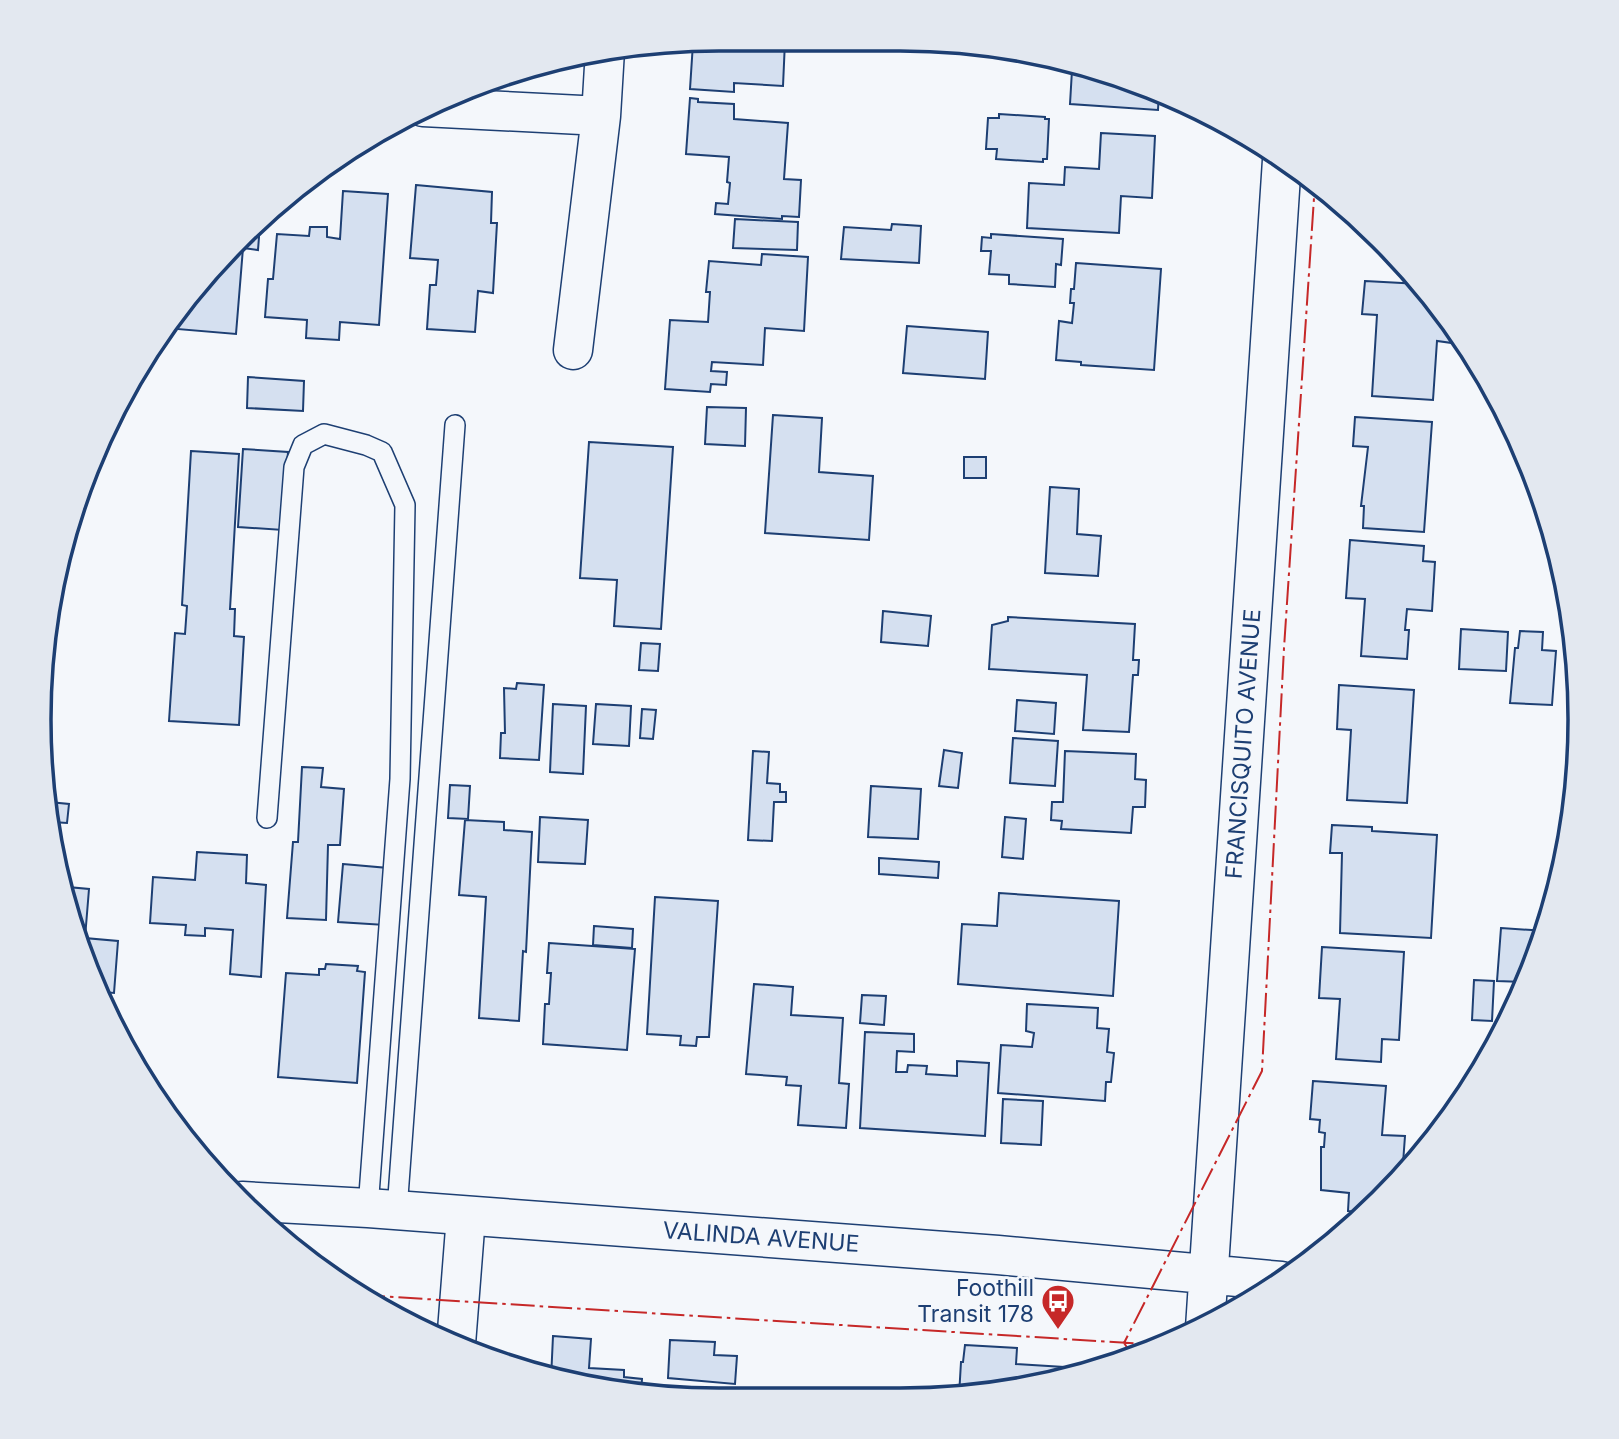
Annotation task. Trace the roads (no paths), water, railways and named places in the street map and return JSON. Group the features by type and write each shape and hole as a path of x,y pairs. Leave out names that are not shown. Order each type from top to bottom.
{"street":[{"path":"573,350 601,116 604,61"},
{"path":"450,108 601,116"},
{"name":"FRANCISQUITO AVENUE","path":"1206,1313 1281,170"},
{"name":"VALINDA AVENUE","path":"257,1201 998,1255 1265,1280"},
{"path":"457,1334 466,1216"}],"lane":[{"path":"383,1209 455,425"},
{"path":"267,818 294,467 303,445 324,434 366,444 382,452 405,505 400,779 383,1209"}],"place":[{"name":"Foothill Transit 178","path":"1058,1331"}]}
